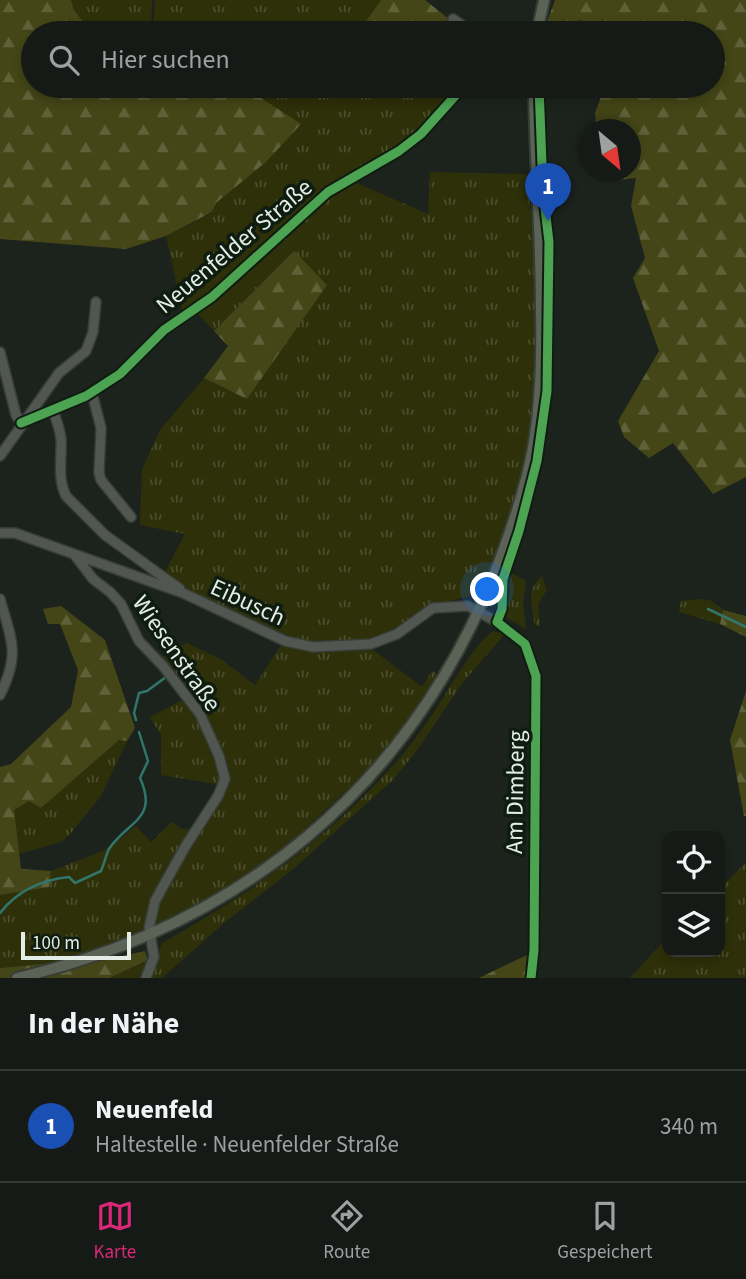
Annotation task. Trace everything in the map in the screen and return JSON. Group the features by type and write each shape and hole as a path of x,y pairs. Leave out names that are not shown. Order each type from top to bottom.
{"main road":[{"path":"540,21 544,0"},
{"path":"17,978 92,958 150,935 205,908 290,852 344,805 392,752 451,664 480,610 517,508 533,449 542,376 541,226 535,98"}],"street":[{"name":"Neuenfelder Straße","path":"21,423 92,393 120,374 164,330 226,285 328,192 399,151 421,134 453,98"},
{"path":"0,456 59,373 86,351 93,332 96,302"},
{"path":"0,352 16,415 21,423"},
{"path":"92,393 101,428 101,480 131,517"},
{"path":"53,411 61,438 60,474 66,496 105,535 180,588 183,593"},
{"name":"Eibusch","path":"0,533 15,533 183,593 285,641 313,647 371,644 397,634 433,608 467,606 480,610"},
{"name":"Wiesenstraße","path":"75,554 93,579 121,604 139,641 171,676 200,714 219,756 225,779 218,796 155,901 150,935"},
{"path":"0,598 13,647 0,695"},
{"name":"Am Dimberg","path":"480,610 525,643 536,676 534,950 531,978"},
{"path":"146,978 154,957 150,935"}],"green space":[{"path":"0,0 71,0 74,10 83,21 21,21 21,98 261,98 301,124 266,162 216,203 212,212 166,236 126,249 0,239"},
{"path":"71,0 152,0 151,21 83,21 74,10"},
{"path":"155,0 381,0 367,21 154,21"},
{"path":"381,0 425,0 452,21 366,21"},
{"path":"555,0 746,0 746,477 713,494 673,443 649,458 624,437 618,421 659,351 633,278 645,258 631,206 635,182 641,182 641,119 595,119 595,113 600,98 725,98 725,21 547,21"},
{"path":"261,98 449,98 422,129 396,150 337,182 212,294 183,313 166,236 212,213 216,203 266,162 300,124"},
{"path":"430,172 527,174 538,310 537,379 529,446 515,501 482,589 473,595 431,606 397,632 371,642 313,645 286,638 190,593 164,574 185,534 140,525 142,469 160,430 204,378 247,399 294,251 214,331 196,312 318,204 352,181 428,214"},
{"path":"294,251 327,285 247,399 204,378 228,346 214,331"},
{"path":"547,264 548,325 542,415 526,504 503,576 499,613 493,597 523,507 546,341"},
{"path":"507,571 526,581 523,603 526,629 502,615"},
{"path":"542,576 547,590 538,604 540,627 535,625 531,599 533,587"},
{"path":"710,600 723,610 720,624 679,612 681,601"},
{"path":"61,606 105,640 135,728 127,741 119,740 41,808 29,801 14,810 21,869 51,871 49,887 0,895 0,767 11,764 71,707 78,670 60,624 48,624 43,609"},
{"path":"723,610 746,616 746,637 720,624"},
{"path":"493,631 505,634 463,682 418,749 393,780 292,870 223,924 162,978 149,978 162,943 227,904 288,862 372,788 412,743 468,659"},
{"path":"187,643 222,660 255,685 282,644 368,646 422,687 432,671 439,675 388,751 286,847 203,906 152,930 157,901 226,780 201,714 158,659"},
{"path":"746,691 746,816 744,816 730,740"},
{"path":"186,698 208,734 222,779 221,785 161,775 161,735 150,717"},
{"path":"119,740 127,741 101,796 70,834 61,842 19,854 13,810 29,801 41,808"},
{"path":"172,822 182,829 196,828 153,902 142,936 62,962 0,968 0,895 48,887 51,871 103,851 136,826 151,842"},
{"path":"746,863 746,978 630,978 662,943 662,957 725,957 725,883"},
{"path":"145,951 148,960 109,978 0,978 0,968 63,962 68,968"},
{"path":"529,954 527,978 479,978"},
{"path":"148,960 144,978 109,978"}],"waterway":[{"path":"708,609 746,627"},
{"path":"136,720 134,713 139,693 147,691 166,677"},
{"path":"0,913 22,893 39,884 69,877 75,883 101,871 109,849 138,819 146,803 140,778 148,761 139,732"}],"cycle path":[{"path":"21,423 86,396 120,374 164,330 212,297 328,192 399,151 421,134 453,98"},
{"path":"531,978 534,950 536,676 525,644 497,622 502,609 503,579 537,461 547,391 549,242 543,191 539,98"}],"place":[{"name":"Neuenfeld","path":"548,221"}]}
